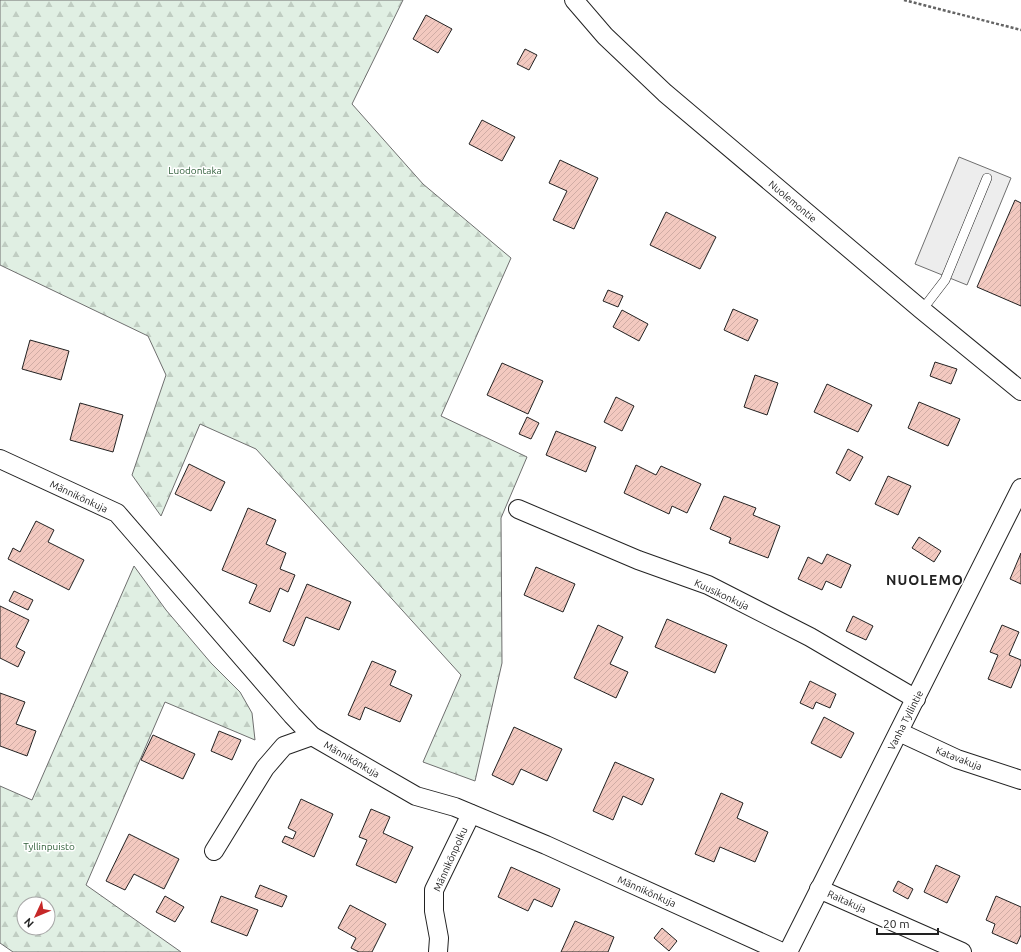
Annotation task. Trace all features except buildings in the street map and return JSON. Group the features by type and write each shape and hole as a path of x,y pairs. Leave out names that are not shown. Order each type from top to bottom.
{"street":[{"name":"Nuolemontie","path":"574,0 605,36 665,93 922,310 1021,391"},
{"name":"Männikönkuja","path":"0,459 117,513 292,715 312,736 416,796 455,807 546,845 782,952"},
{"name":"Vanha Tyllintie","path":"788,952 1021,488"},
{"name":"Kuusikonkuja","path":"518,509 638,560 708,586 810,637 916,699"},
{"name":"Katavakuja","path":"898,732 957,759 1021,780"},
{"path":"214,851 265,768 284,746 312,736"},
{"name":"Männikönpolku","path":"438,952 439,938 434,911 434,890 471,814"},
{"name":"Raitakuja","path":"820,890 962,952"}],"lane":[{"path":"922,310 945,280 987,178"}],"path":[{"path":"904,0 1021,30"}],"green space":[{"name":"Luodontaka","path":"0,0 403,0 352,104 423,184 511,258 441,416 527,457 501,518 502,663 475,781 423,762 461,675 256,449 200,424 161,516 132,475 166,375 148,336 0,265"},
{"name":"Tyllinpuisto","path":"134,566 166,610 211,663 240,692 252,713 255,740 165,702 86,885 181,952 13,952 0,943 0,786 32,800"}],"shaded area":[{"path":"959,157 1011,178 967,285 915,264"}],"district":[{"name":"NUOLEMO","path":"925,580"}]}
